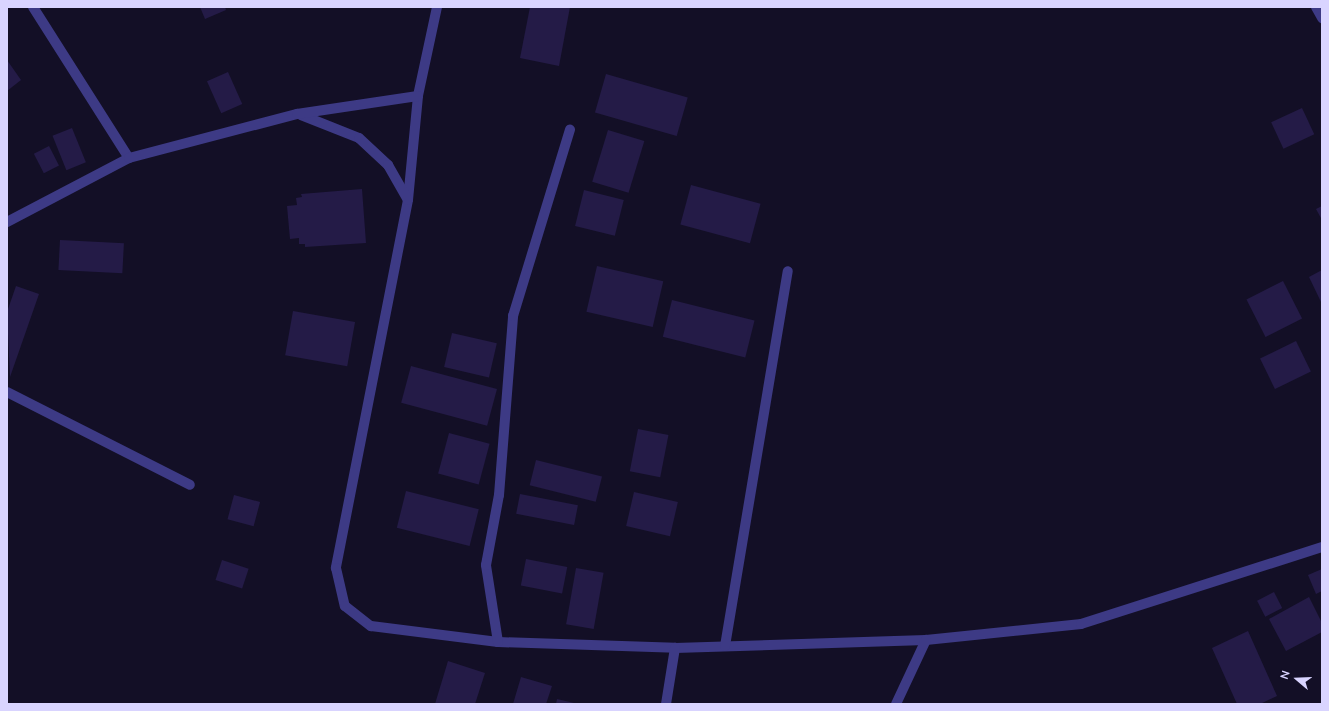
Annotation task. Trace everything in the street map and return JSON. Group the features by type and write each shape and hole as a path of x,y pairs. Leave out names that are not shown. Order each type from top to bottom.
{"street":[{"path":"33,7 130,158"},
{"path":"437,7 418,96 408,200 336,568 345,606 371,626 498,642 675,648 926,640 1082,624 1322,547"},
{"path":"1316,7 1322,18"},
{"path":"7,222 130,158 297,114 418,96"},
{"path":"297,114 332,124 359,138 388,165 408,200"},
{"path":"498,642 486,565 499,495 513,316 570,129"},
{"path":"726,646 788,271"},
{"path":"7,392 190,484"},
{"path":"896,704 926,640"},
{"path":"666,704 675,648"}],"building":[{"path":"200,7 225,7 226,10 205,19"},
{"path":"530,7 570,7 559,66 520,58"},
{"path":"7,60 21,80 7,91"},
{"path":"228,72 242,104 221,113 207,81"},
{"path":"606,74 688,97 677,136 595,112"},
{"path":"1302,108 1314,134 1283,149 1271,122"},
{"path":"72,128 86,162 66,170 53,136"},
{"path":"608,130 644,141 629,193 592,182"},
{"path":"49,146 59,166 44,173 34,154"},
{"path":"691,185 761,204 750,243 680,225"},
{"path":"362,189 366,243 305,247 305,244 299,244 299,238 290,239 287,206 297,205 296,198 302,197 301,194"},
{"path":"584,190 624,200 615,236 575,226"},
{"path":"1322,206 1322,220 1316,209"},
{"path":"60,240 124,243 122,273 58,270"},
{"path":"597,266 663,281 653,327 586,312"},
{"path":"1322,270 1322,304 1309,277"},
{"path":"1283,281 1302,318 1266,337 1246,300"},
{"path":"16,286 39,294 10,377 7,312"},
{"path":"672,300 754,321 745,357 663,337"},
{"path":"293,311 355,322 347,366 285,355"},
{"path":"452,333 497,343 489,377 444,367"},
{"path":"1296,341 1311,372 1275,389 1260,359"},
{"path":"411,366 497,389 487,426 401,403"},
{"path":"638,429 668,435 660,477 630,471"},
{"path":"449,433 490,444 479,484 438,474"},
{"path":"536,460 602,476 596,502 530,485"},
{"path":"406,491 479,509 470,546 397,528"},
{"path":"634,492 678,502 670,536 626,526"},
{"path":"520,494 578,505 574,525 516,514"},
{"path":"234,495 260,502 254,526 228,519"},
{"path":"526,559 567,567 562,594 521,586"},
{"path":"222,560 249,569 242,589 216,580"},
{"path":"576,568 604,573 594,629 566,624"},
{"path":"1322,569 1322,591 1316,594 1308,575"},
{"path":"1274,592 1282,608 1265,617 1257,601"},
{"path":"1309,597 1322,623 1322,632 1286,651 1269,619"},
{"path":"1248,631 1277,696 1260,704 1237,704 1212,648"},
{"path":"448,661 485,673 475,704 435,704"},
{"path":"521,677 552,686 546,704 513,704"},
{"path":"557,699 574,703 574,704 556,704"}]}
